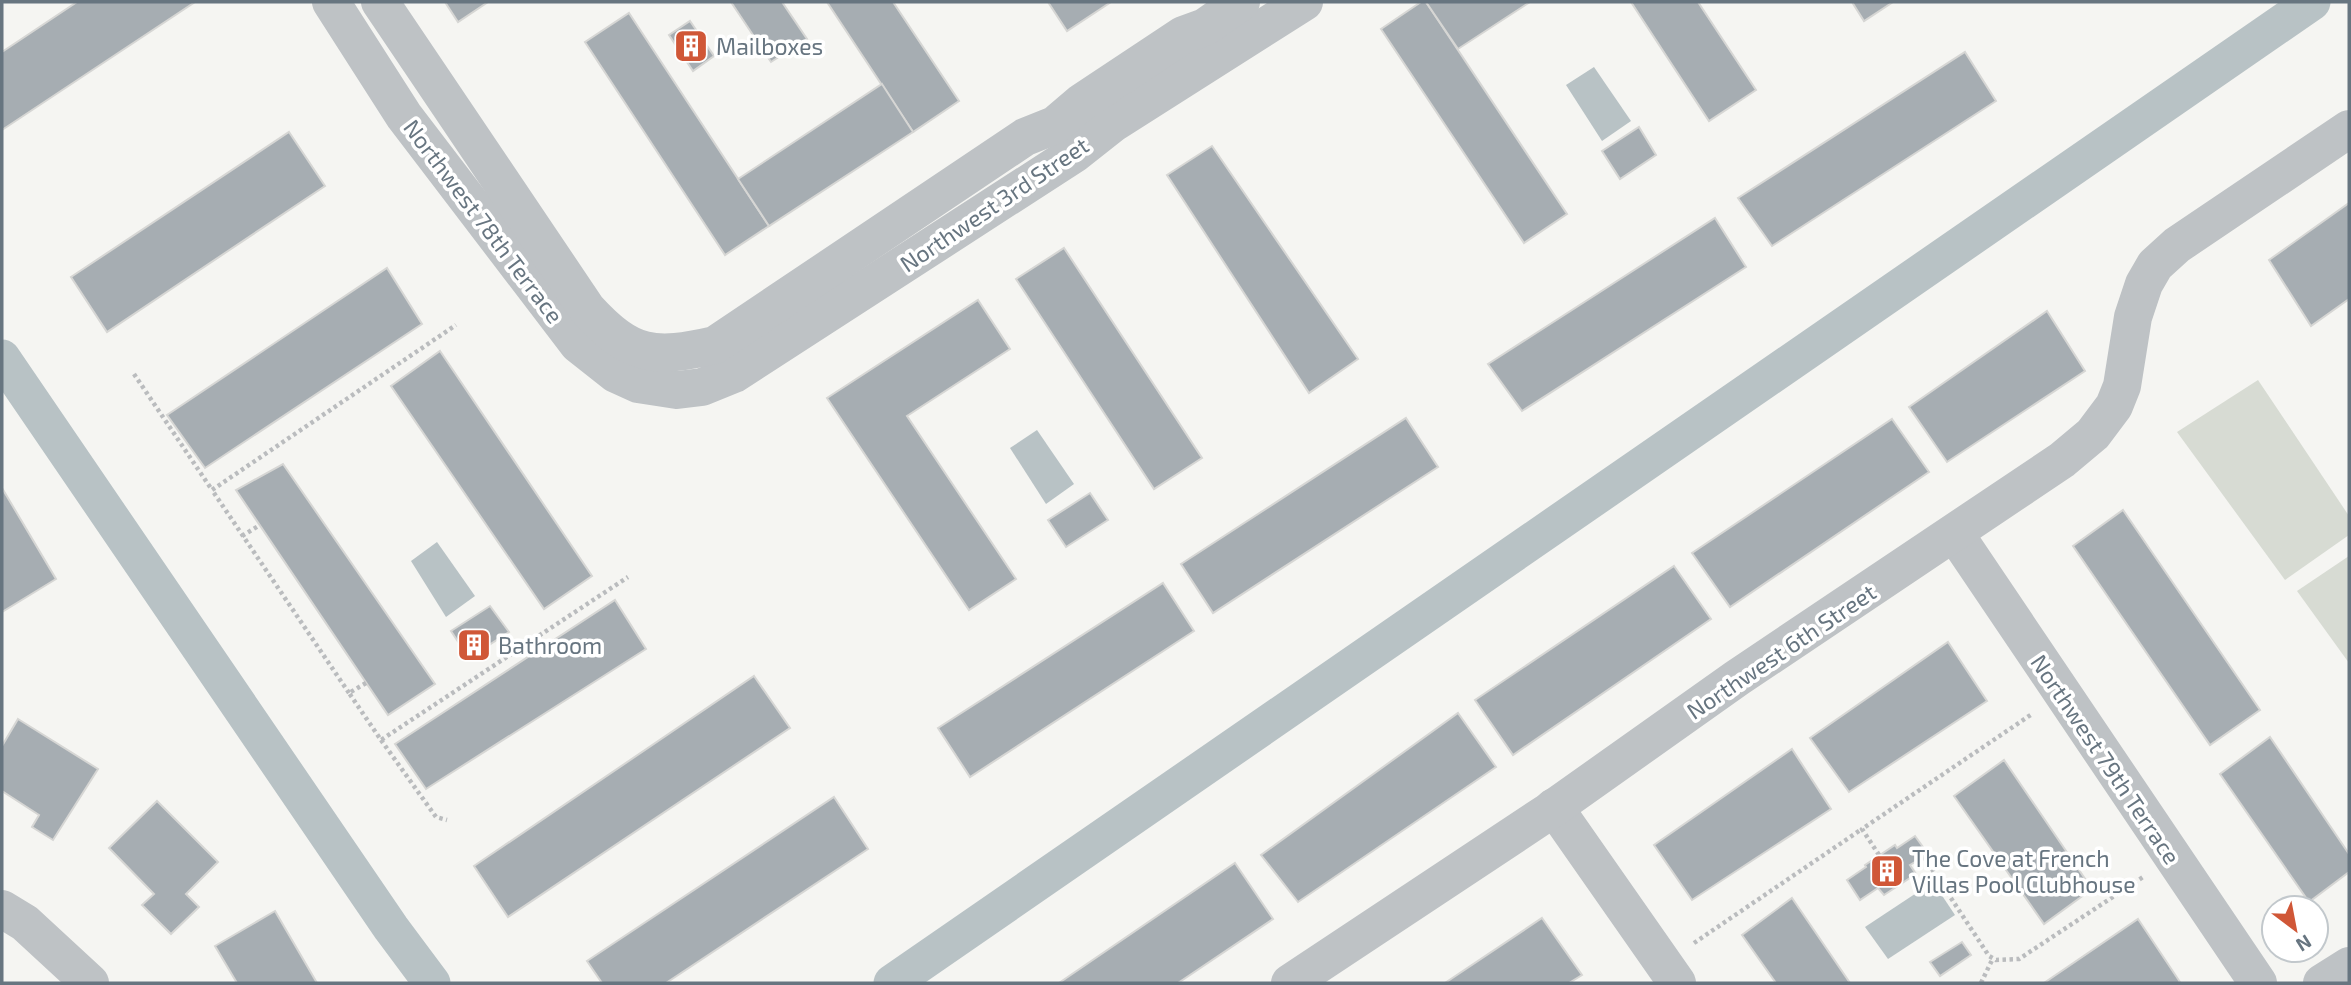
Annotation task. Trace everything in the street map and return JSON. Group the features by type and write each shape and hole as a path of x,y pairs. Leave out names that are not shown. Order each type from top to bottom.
{"street":[{"name":"Northwest 78th Terrace","path":"331,2 404,116 578,344 616,374 638,384 677,390"},
{"name":"Northwest 78th Terrace","path":"380,2 587,309 617,339 645,351 663,353"},
{"name":"Northwest 3rd Street","path":"663,353 715,345 1025,137 1055,125 1082,102 1183,35 1205,27 1241,2"},
{"name":"Northwest 3rd Street","path":"677,390 702,387 734,374 1074,154 1112,124 1304,2"},
{"name":"Northwest 6th Street","path":"1290,983 1554,807 1737,678 2062,460 2093,434 2114,406 2122,386 2133,317 2144,284 2155,265 2177,246 2349,129"},
{"name":"Northwest 79th Terrace","path":"1955,534 2258,983"},
{"path":"1554,807 1670,974"},
{"path":"2,909 25,923 90,983"},
{"path":"2322,983 2349,965"}],"path":[{"path":"212,490 456,325"},
{"path":"134,374 381,740 436,817 447,820"},
{"path":"242,536 260,525"},
{"path":"381,740 628,577"},
{"path":"349,693 366,683"},
{"path":"1670,974 1862,829 2062,694"},
{"path":"1862,829 1879,855"},
{"path":"1924,857 1989,956 2007,961 2019,959 2173,858"},
{"path":"1980,983 1993,958"}],"shaded area":[{"path":"1594,67 1631,121 1602,141 1566,85"},
{"path":"2258,380 2349,516 2349,535 2285,580 2177,432"},
{"path":"1037,430 1074,484 1046,504 1010,448"},
{"path":"437,542 475,596 446,617 411,561"},
{"path":"2349,556 2349,663 2297,591"},
{"path":"1933,882 1955,915 1888,959 1865,927"}],"building":[{"path":"77,2 195,2 2,130 2,52"},
{"path":"445,2 488,2 458,22"},
{"path":"731,2 782,2 807,39 771,62"},
{"path":"827,2 893,2 959,101 913,132"},
{"path":"1048,2 1111,2 1067,31"},
{"path":"1421,2 1426,2 1567,214 1524,243 1381,29"},
{"path":"1426,2 1530,2 1458,49"},
{"path":"1631,2 1698,2 1756,90 1709,121"},
{"path":"1852,2 1893,2 1864,21"},
{"path":"629,13 769,226 725,255 585,42"},
{"name":"Mailboxes","path":"690,21 714,56 693,71 669,35"},
{"path":"1965,52 1996,101 1772,246 1738,198"},
{"path":"882,84 913,132 769,226 738,179"},
{"path":"1639,127 1656,155 1620,179 1602,151"},
{"path":"289,132 325,186 107,332 71,277"},
{"path":"1212,146 1358,359 1309,393 1167,175"},
{"path":"2349,203 2349,299 2311,326 2269,260"},
{"path":"1715,218 1746,267 1522,411 1488,364"},
{"path":"1064,248 1202,458 1154,489 1016,279"},
{"path":"387,268 422,324 205,468 167,415"},
{"path":"978,300 1010,349 907,416 1016,579 969,610 827,398"},
{"path":"2047,311 2085,371 1947,462 1909,407"},
{"path":"440,351 592,576 544,609 391,386"},
{"path":"1406,418 1438,467 1213,613 1181,564"},
{"path":"1892,419 1929,472 1730,607 1692,553"},
{"path":"283,464 435,684 388,715 236,490"},
{"path":"2,488 56,579 2,612"},
{"path":"1090,493 1108,520 1066,547 1048,520"},
{"path":"2123,510 2260,710 2210,745 2073,546"},
{"path":"1674,566 1711,619 1513,755 1475,700"},
{"path":"1163,583 1194,631 970,777 938,728"},
{"path":"615,600 646,649 426,789 395,744"},
{"name":"Bathroom","path":"490,606 509,632 469,658 451,631"},
{"path":"1948,642 1987,701 1849,792 1810,738"},
{"path":"754,676 790,728 508,917 474,866"},
{"path":"1458,713 1496,767 1298,902 1261,855"},
{"path":"18,719 98,769 53,840 32,827 39,815 2,791 2,746"},
{"path":"2270,737 2349,854 2349,872 2320,894 2303,894 2220,774"},
{"path":"1792,749 1831,809 1692,900 1654,845"},
{"path":"2004,760 2092,889 2044,924 1954,796"},
{"path":"834,797 868,849 666,983 602,983 587,961"},
{"path":"157,801 218,862 186,894 199,907 171,934 142,905 154,894 109,848"},
{"name":"The Cove at French Villas Pool Clubhouse","path":"1915,836 1928,854 1910,865 1916,874 1884,895 1878,888 1860,900 1847,880 1895,845 1897,848"},
{"path":"1235,863 1273,919 1178,983 1059,983"},
{"path":"1792,898 1850,983 1776,983 1742,935"},
{"path":"275,911 317,983 237,983 215,946"},
{"path":"1542,918 1582,975 1569,983 1445,983"},
{"path":"2138,919 2180,982 2044,983"},
{"path":"1962,942 1971,955 1940,976 1930,962"}],"waterway":[{"path":"892,983 2312,2"},
{"path":"2,358 391,928 432,983"}],"place":[{"name":"Mailboxes","path":"691,46"},
{"name":"Bathroom","path":"474,645"},
{"name":"The Cove at French Villas Pool Clubhouse","path":"1887,871"}]}
